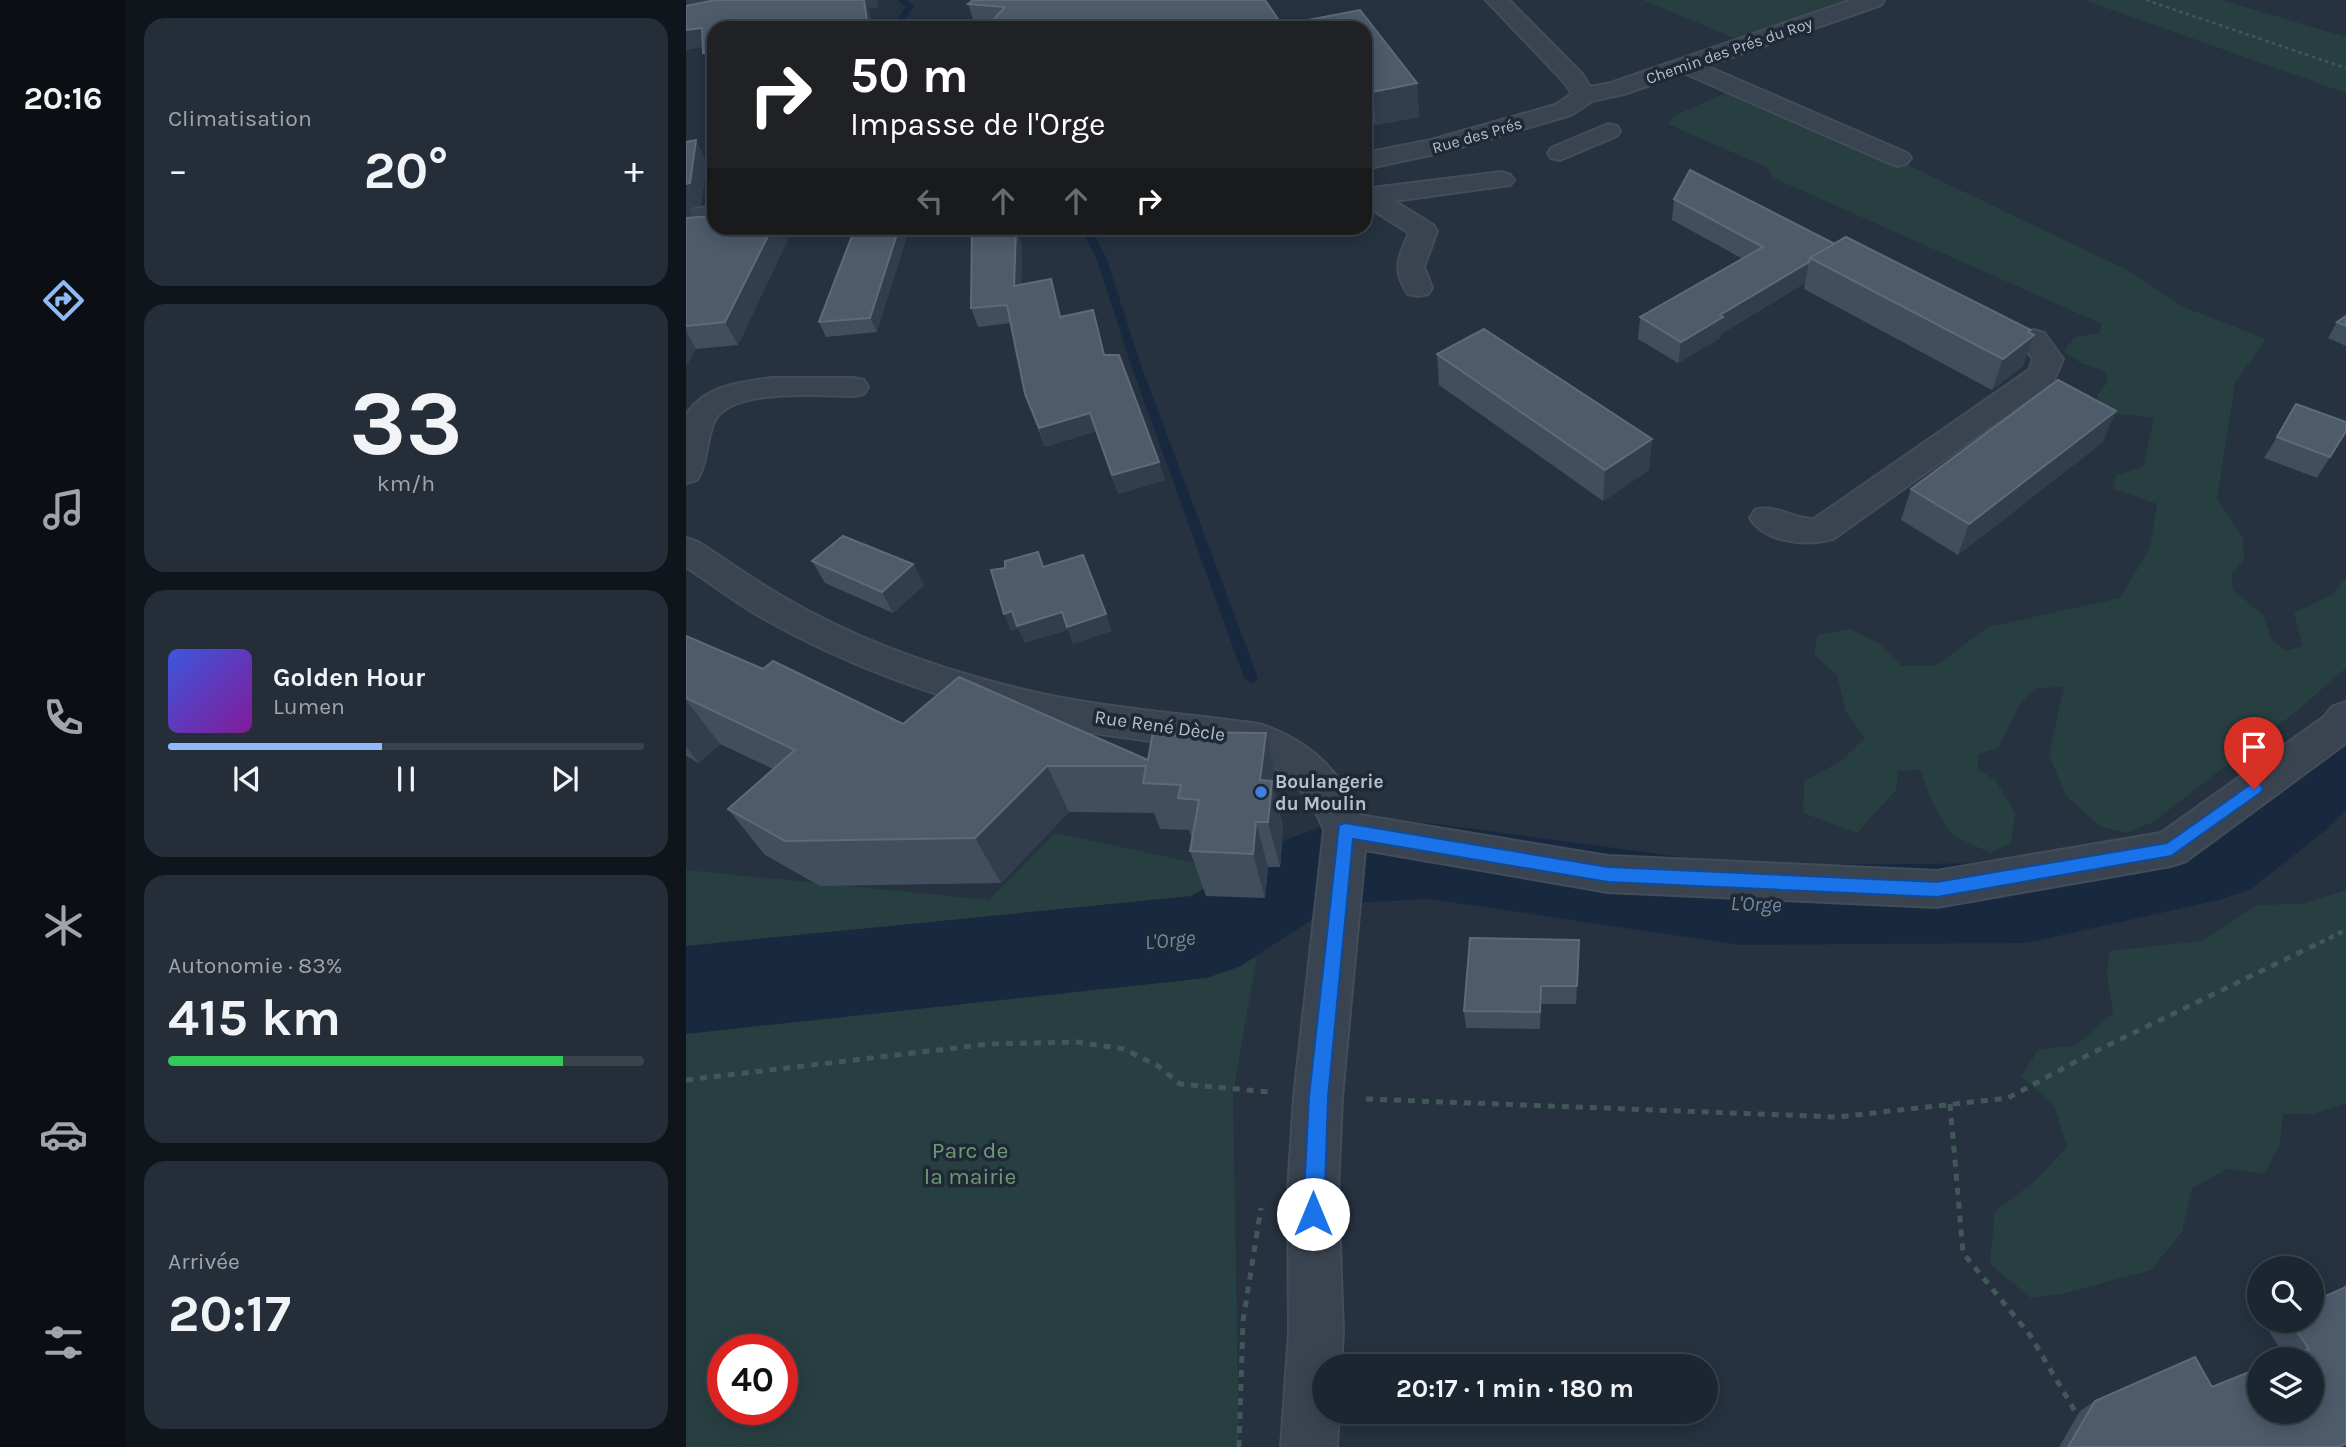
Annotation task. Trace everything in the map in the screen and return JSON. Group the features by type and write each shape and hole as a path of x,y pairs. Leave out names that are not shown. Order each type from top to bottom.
{"street":[{"path":"1497,0 1574,79 1584,95"},
{"name":"Chemin des Prés du Roy","path":"1584,95 1616,89 1873,0"},
{"path":"1685,65 1898,159"},
{"name":"Rue des Prés","path":"1372,161 1435,148 1563,110 1578,103 1584,95"},
{"path":"1560,153 1608,131 1563,110"},
{"path":"1372,194 1501,180"},
{"path":"1372,198 1424,231 1408,266 1410,278 1418,288"},
{"path":"686,218 707,215"},
{"path":"1767,518 1795,531 1821,531 2042,375 2048,359 2034,339"},
{"path":"686,472 700,417 709,405 723,397 757,390 853,387"},
{"name":"Rue René Dècle","path":"686,550 780,611 857,650 929,676 1029,705 1259,738 1290,755 1316,777 1334,803 1344,847"},
{"path":"1309,1447 1316,1332 1313,1191 1318,1097 1344,847 1608,874 1937,889 2171,849 2338,728 2346,717"}],"path":[{"path":"2146,0 2346,68"},
{"path":"686,1080 989,1044 1077,1042 1124,1049 1158,1066 1180,1084 1318,1097 1837,1117 2008,1098 2090,1055 2346,931"},
{"path":"1950,1104 1963,1253 2030,1335 2070,1405 2086,1426"},
{"path":"1239,1447 1243,1321 1262,1200"}],"green space":[{"path":"1643,0 1857,0 1739,40"},
{"path":"2084,0 2221,0 2346,37 2346,93"},
{"path":"1732,90 1904,163 2131,272 2183,307 2266,339 2235,383 2217,499 2243,538 2244,560 2231,575 2233,590 2264,616 2271,639 2287,651 2303,646 2294,613 2333,594 2346,578 2346,668 2298,710 2153,822 2126,833 2100,826 2066,796 2049,755 2064,687 2037,688 2020,704 1998,748 1978,754 1978,769 1996,781 2015,813 2011,843 1990,853 1951,834 1932,802 1920,770 1898,771 1896,790 1857,833 1803,813 1804,781 1841,761 1865,738 1846,712 1837,675 1814,654 1818,635 1850,629 1878,643 1902,666 1936,666 1988,627 2120,598 2150,548 2157,504 2113,489 2116,475 2143,467 2154,418 2102,412 2097,396 2107,383 2106,371 2081,363 2064,351 2075,337 2100,333 2102,324 1774,178 1766,167 1668,124 1674,116"},
{"name":"Parc de la mairie","path":"1055,833 1196,863 1256,961 1233,1095 1239,1447 686,1447 686,870 989,900"},
{"path":"2346,890 2346,1103 2313,1114 2283,1114 2280,1144 2264,1174 2228,1169 2192,1188 2182,1232 2151,1270 2062,1294 2031,1298 1990,1264 1995,1211 2034,1182 2067,1147 2054,1105 2021,1076 2039,1049 2075,1046 2113,1013 2107,976 2109,951 2202,941 2257,905 2302,904"}],"building":[{"path":"715,0 864,0 867,21 707,21 707,53 703,53 702,28 686,30 686,6"},
{"path":"973,0 1265,0 1279,21 992,21 1005,7 968,4"},
{"path":"1360,10 1369,21 1303,21"},
{"path":"1372,25 1417,83 1372,91"},
{"path":"696,140 690,183 686,184 686,142"},
{"path":"1690,170 1835,244 1681,342 1640,317 1763,247 1674,199"},
{"path":"707,216 707,235 768,235 725,322 686,326 686,218"},
{"path":"852,235 897,235 870,318 819,322"},
{"path":"972,235 1016,235 1014,286 1051,279 1060,317 1093,310 1104,355 1119,355 1159,462 1112,475 1090,413 1039,428 1025,394 1007,305 971,308"},
{"path":"1846,237 2031,330 2028,332 2034,335 2003,359 1810,258"},
{"path":"2346,316 2346,326 2337,322"},
{"path":"1484,329 1652,439 1605,470 1437,354"},
{"path":"2058,380 2116,411 1969,524 1911,489"},
{"path":"2296,404 2346,422 2346,431 2330,457 2277,437"},
{"path":"843,536 913,564 882,592 812,561"},
{"path":"1038,552 1043,567 1083,555 1106,614 1067,627 1062,612 1017,626 1012,611 1004,614 991,570 1005,568 1005,561"},
{"path":"686,636 763,669 773,661 903,724 959,677 1148,760 1153,732 1266,733 1260,780 1272,781 1268,822 1256,822 1253,854 1190,851 1199,800 1178,798 1181,785 1143,783 1146,766 1047,766 975,838 785,841 728,809 795,750 686,698"},
{"path":"1470,938 1579,940 1577,986 1541,986 1540,1012 1464,1011"},
{"path":"2346,1287 2346,1444 2338,1447 2068,1447 2095,1401 2195,1357 2212,1387 2247,1373 2247,1424 2324,1424 2324,1347 2308,1347 2298,1333 2324,1333 2324,1297"}],"waterway":[{"path":"900,21 910,6 901,0"},
{"path":"1089,235 1101,257 1136,365 1251,678"},
{"name":"L'Orge","path":"686,990 1207,936 1320,866 1429,861 1740,905 2026,903 2219,862 2295,805 2346,754"}],"place":[{"name":"Boulangerie du Moulin","path":"1261,792"}],"route":[{"path":"1313,1214 1318,1097 1345,830 1608,874 1937,889 2171,849 2254,789"}]}
